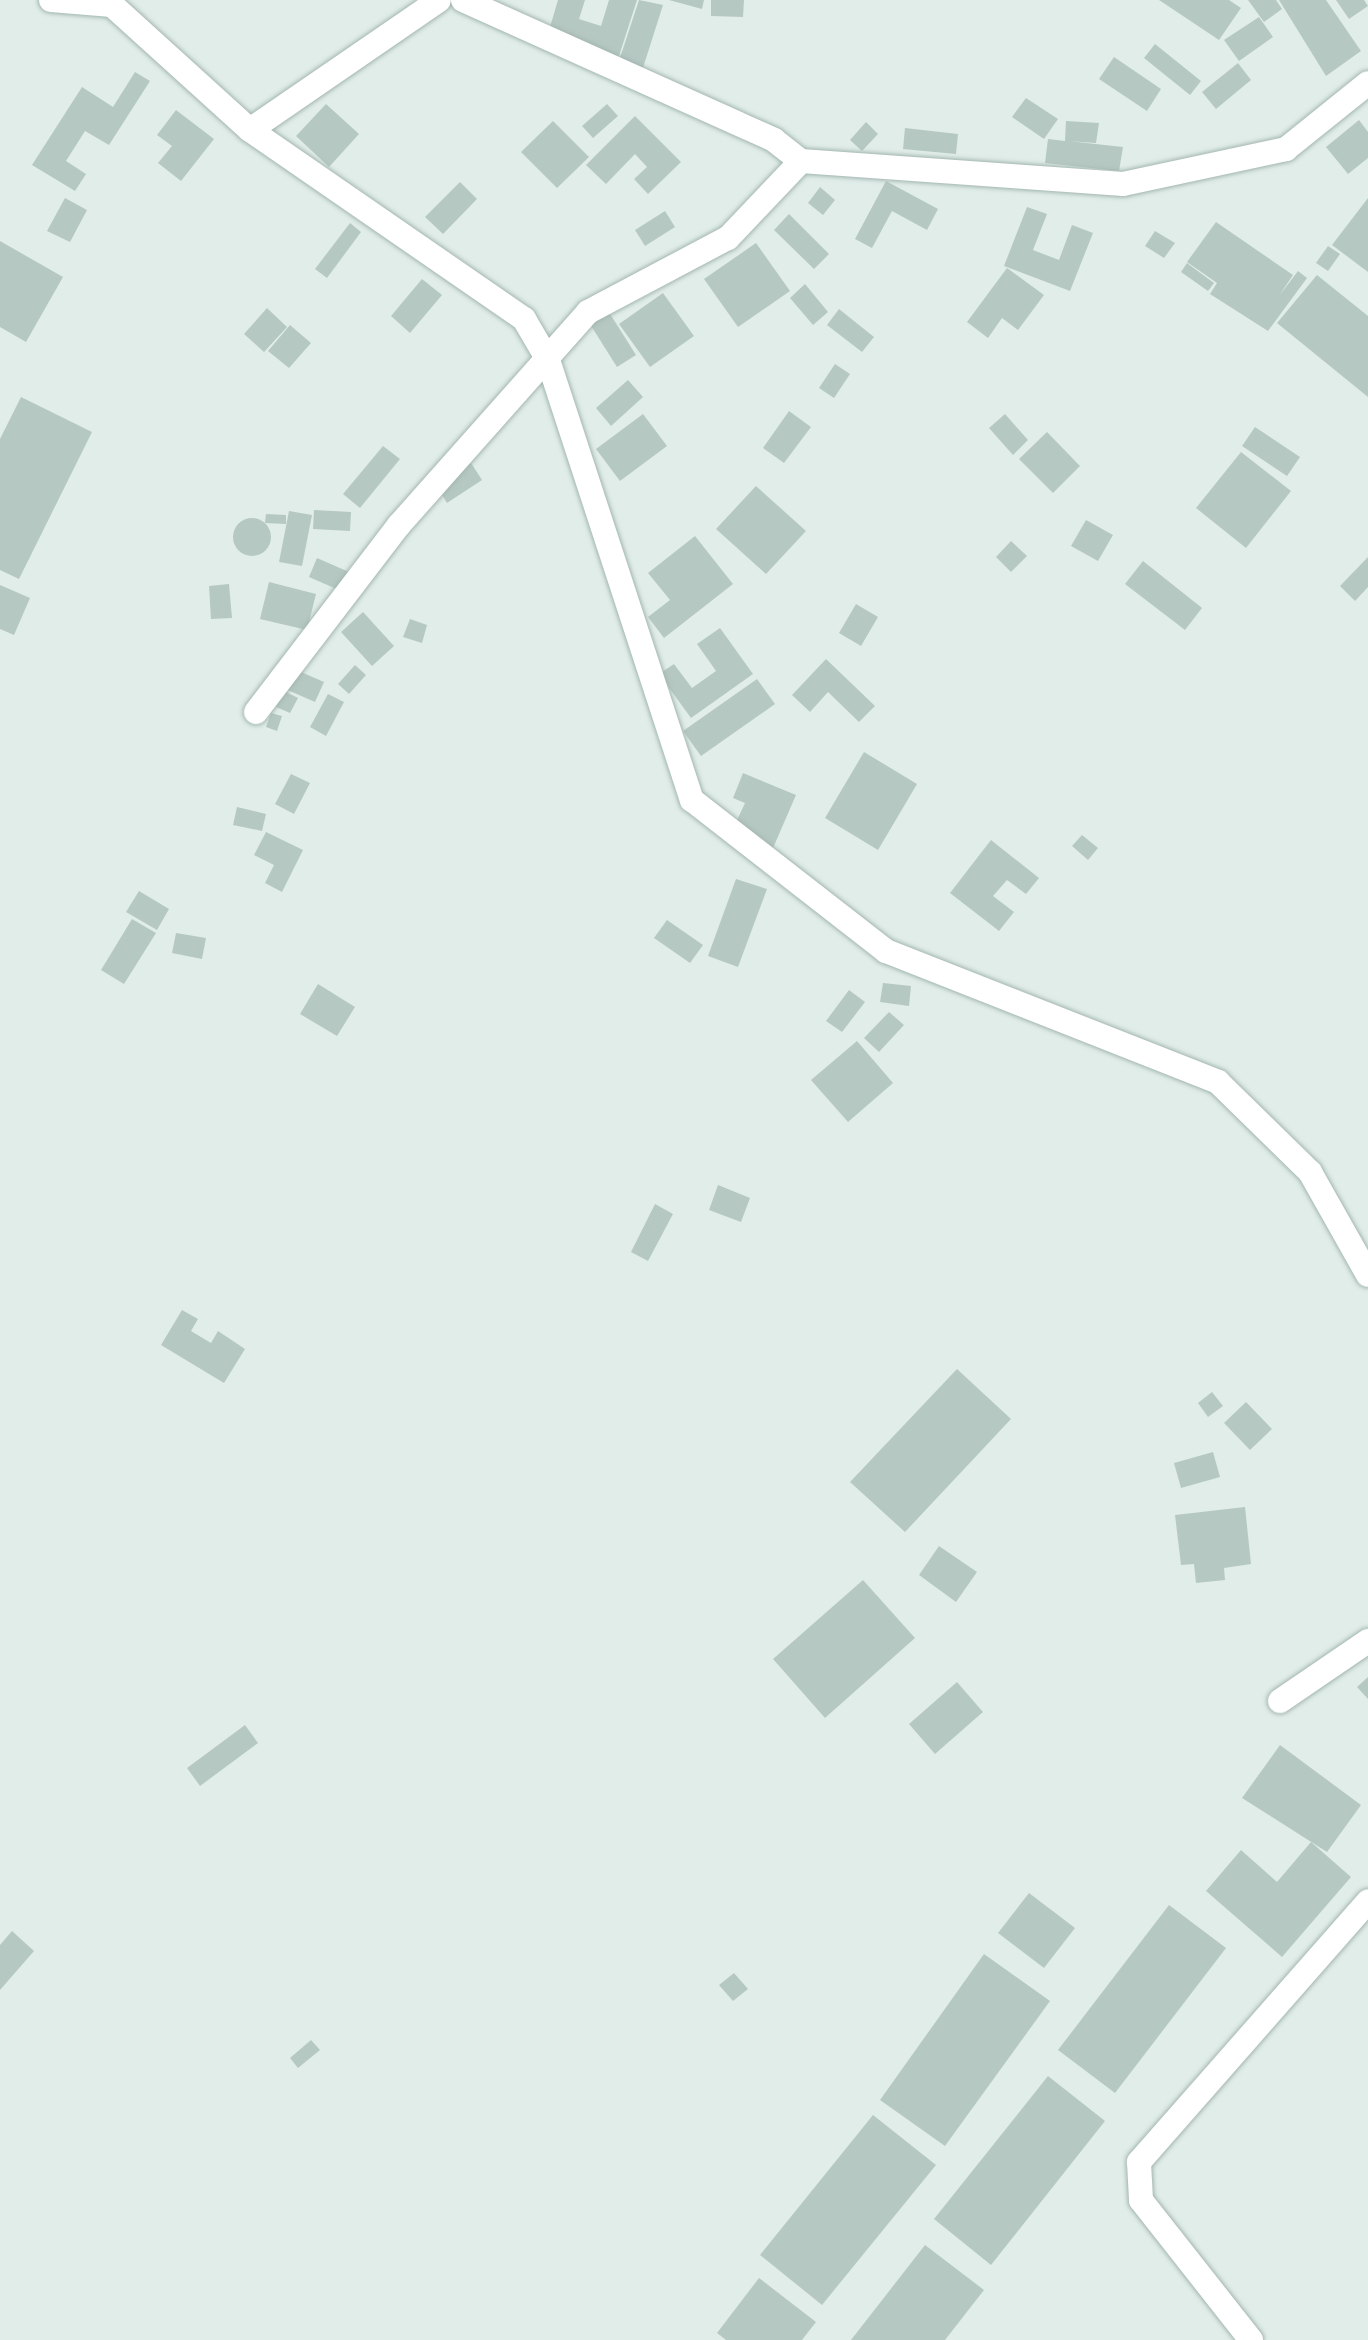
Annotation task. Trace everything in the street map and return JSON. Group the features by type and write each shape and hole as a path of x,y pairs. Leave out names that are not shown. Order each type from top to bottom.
{"street":[{"path":"51,0 112,5 250,130 524,319 548,360 692,800 886,951 1218,1082 1310,1172 1368,1275"},
{"path":"250,130 439,0"},
{"path":"463,0 774,140 801,161 1123,184 1286,149 1368,83"},
{"path":"256,712 399,525 588,312 728,238 801,161"},
{"path":"1280,1701 1368,1641"},
{"path":"1251,2340 1141,2200 1139,2162 1368,1901"}],"building":[{"path":"558,0 585,0 579,19 601,26 609,0 637,0 618,59 547,37"},
{"path":"639,0 663,5 641,74 617,67"},
{"path":"669,0 704,0 702,9"},
{"path":"711,0 744,0 743,17 711,16"},
{"path":"1159,0 1229,0 1241,8 1219,40"},
{"path":"1248,0 1276,0 1282,9 1264,22"},
{"path":"1279,0 1326,0 1361,51 1326,76"},
{"path":"1336,0 1364,0 1368,6 1349,19"},
{"path":"1259,17 1273,37 1239,61 1224,40"},
{"path":"1155,44 1201,81 1190,95 1144,58"},
{"path":"1114,57 1161,89 1147,111 1099,79"},
{"path":"1238,63 1251,80 1216,109 1202,92"},
{"path":"135,72 150,81 109,145 85,131 66,161 86,174 75,191 32,165 82,87 113,107"},
{"path":"1026,98 1058,119 1044,139 1012,117"},
{"path":"326,104 359,134 329,167 296,136"},
{"path":"607,104 618,116 593,138 582,126"},
{"path":"176,110 214,139 181,181 158,163 172,146 157,135"},
{"path":"635,116 681,162 648,194 634,179 647,167 635,154 606,184 586,165"},
{"path":"1359,120 1368,132 1368,158 1348,174 1326,147"},
{"path":"553,121 589,157 557,188 521,152"},
{"path":"1066,121 1099,123 1096,143 1068,141 1123,147 1119,171 1045,163 1048,139 1065,141"},
{"path":"866,122 878,134 862,151 850,140"},
{"path":"905,128 958,134 956,154 903,149"},
{"path":"886,181 938,209 927,230 892,211 872,248 855,239"},
{"path":"460,182 477,199 443,234 425,217"},
{"path":"820,187 835,200 823,215 808,203"},
{"path":"65,198 87,210 70,242 47,231"},
{"path":"1368,198 1368,272 1332,245"},
{"path":"1027,207 1047,214 1033,250 1059,260 1072,225 1093,233 1070,291 1004,266"},
{"path":"665,211 675,227 645,246 635,230"},
{"path":"789,214 829,254 814,269 774,230"},
{"path":"1216,222 1293,275 1279,296 1298,271 1307,278 1268,331 1210,294 1217,283 1187,262"},
{"path":"350,223 361,232 327,278 315,269"},
{"path":"1155,231 1175,243 1164,258 1145,246"},
{"path":"0,241 63,277 26,342 0,327"},
{"path":"756,243 790,291 738,327 704,279"},
{"path":"1328,246 1340,254 1328,271 1316,263"},
{"path":"1187,263 1214,283 1208,291 1181,272"},
{"path":"1007,268 1044,295 1018,330 1002,318 988,338 967,322"},
{"path":"1317,275 1368,316 1368,397 1277,323"},
{"path":"422,279 442,295 410,333 391,316"},
{"path":"805,284 828,312 813,325 790,298"},
{"path":"663,293 694,336 650,367 619,324"},
{"path":"267,308 287,327 264,352 244,334"},
{"path":"607,309 636,355 617,367 588,321"},
{"path":"839,309 874,337 862,352 827,325"},
{"path":"290,325 311,343 289,368 268,351"},
{"path":"835,364 850,374 834,398 819,388"},
{"path":"628,380 643,397 611,426 596,408"},
{"path":"21,397 92,432 19,579 0,570 0,439"},
{"path":"789,411 811,427 784,463 763,448"},
{"path":"643,414 667,446 620,481 596,449"},
{"path":"1005,414 1028,440 1013,455 989,428"},
{"path":"1255,427 1300,457 1287,476 1242,446"},
{"path":"1047,432 1080,466 1053,493 1019,459"},
{"path":"383,446 400,459 360,508 343,494"},
{"path":"1241,452 1291,491 1246,548 1196,508"},
{"path":"471,463 482,480 447,503 436,485"},
{"path":"756,486 806,531 766,574 716,529"},
{"path":"314,510 351,512 350,531 313,529"},
{"path":"289,511 312,515 302,566 279,562"},
{"path":"266,514 286,515 286,524 265,523"},
{"path":"252,518 265,524 271,537 265,550 252,556 239,550 233,537 239,524"},
{"path":"1086,520 1113,535 1098,561 1071,546"},
{"path":"695,536 733,584 664,638 648,617 670,600 648,573"},
{"path":"1011,541 1027,556 1011,572 996,557"},
{"path":"1368,557 1368,587 1355,601 1340,586"},
{"path":"317,558 349,572 341,591 309,577"},
{"path":"1143,561 1202,608 1185,630 1125,584"},
{"path":"269,582 316,594 307,630 260,619"},
{"path":"229,584 232,618 211,619 209,586"},
{"path":"0,585 30,598 14,635 0,629"},
{"path":"856,604 878,617 861,646 839,633"},
{"path":"363,612 394,646 372,666 341,632"},
{"path":"410,619 427,625 422,643 403,637"},
{"path":"720,628 753,674 691,718 659,674 674,664 692,688 716,671 697,644"},
{"path":"826,659 875,706 859,722 828,692 810,712 792,695"},
{"path":"355,665 366,675 349,694 338,684"},
{"path":"292,668 324,682 315,702 283,688"},
{"path":"757,679 775,704 701,756 683,731"},
{"path":"284,691 298,698 290,713 276,707"},
{"path":"328,694 344,702 326,736 310,727"},
{"path":"271,713 282,716 277,731 266,727"},
{"path":"864,752 917,784 878,850 825,818"},
{"path":"743,773 796,795 773,848 732,831 745,803 733,798"},
{"path":"291,774 310,783 294,814 275,804"},
{"path":"237,807 266,814 262,831 233,825"},
{"path":"266,832 303,850 282,892 265,883 274,865 254,855"},
{"path":"1082,835 1098,848 1088,860 1072,846"},
{"path":"991,840 1039,878 1026,894 1007,880 993,896 1014,912 999,931 950,893"},
{"path":"736,879 767,889 738,967 708,956"},
{"path":"139,891 169,909 157,930 126,912"},
{"path":"132,919 156,933 124,984 101,970"},
{"path":"667,920 703,945 690,963 654,938"},
{"path":"176,933 206,938 202,959 172,953"},
{"path":"883,983 911,986 909,1006 880,1002"},
{"path":"318,984 355,1007 337,1036 300,1014"},
{"path":"849,990 865,1002 842,1032 826,1021"},
{"path":"889,1012 904,1025 879,1052 864,1038"},
{"path":"857,1041 893,1083 848,1122 811,1080"},
{"path":"718,1185 750,1198 741,1222 709,1210"},
{"path":"655,1204 673,1214 648,1261 631,1252"},
{"path":"182,1310 198,1319 191,1331 211,1343 218,1331 245,1349 224,1383 161,1345"},
{"path":"957,1369 1011,1419 905,1532 850,1482"},
{"path":"1212,1392 1223,1406 1208,1417 1198,1403"},
{"path":"1246,1402 1272,1429 1250,1450 1224,1423"},
{"path":"1213,1452 1220,1477 1181,1488 1174,1463"},
{"path":"1245,1507 1251,1564 1224,1568 1225,1580 1196,1583 1194,1564 1181,1565 1175,1515"},
{"path":"939,1546 977,1572 956,1602 919,1575"},
{"path":"863,1580 915,1638 825,1718 773,1659"},
{"path":"1368,1677 1368,1699 1357,1687"},
{"path":"957,1682 983,1712 935,1754 909,1724"},
{"path":"245,1725 258,1743 200,1786 187,1768"},
{"path":"1280,1745 1361,1805 1327,1852 1242,1798"},
{"path":"1311,1842 1351,1877 1282,1957 1206,1891 1241,1850 1277,1882"},
{"path":"1029,1893 1075,1928 1044,1968 998,1933"},
{"path":"1169,1905 1226,1948 1115,2093 1058,2050"},
{"path":"12,1931 34,1951 0,1990 0,1945"},
{"path":"984,1954 1050,2001 945,2146 880,2100"},
{"path":"734,1973 748,1989 733,2001 719,1985"},
{"path":"311,2040 320,2050 298,2068 290,2058"},
{"path":"1048,2076 1105,2121 991,2265 934,2219"},
{"path":"873,2115 936,2165 822,2305 760,2255"},
{"path":"925,2245 984,2290 945,2340 851,2340"},
{"path":"759,2278 816,2322 802,2340 726,2340 717,2333"}]}
